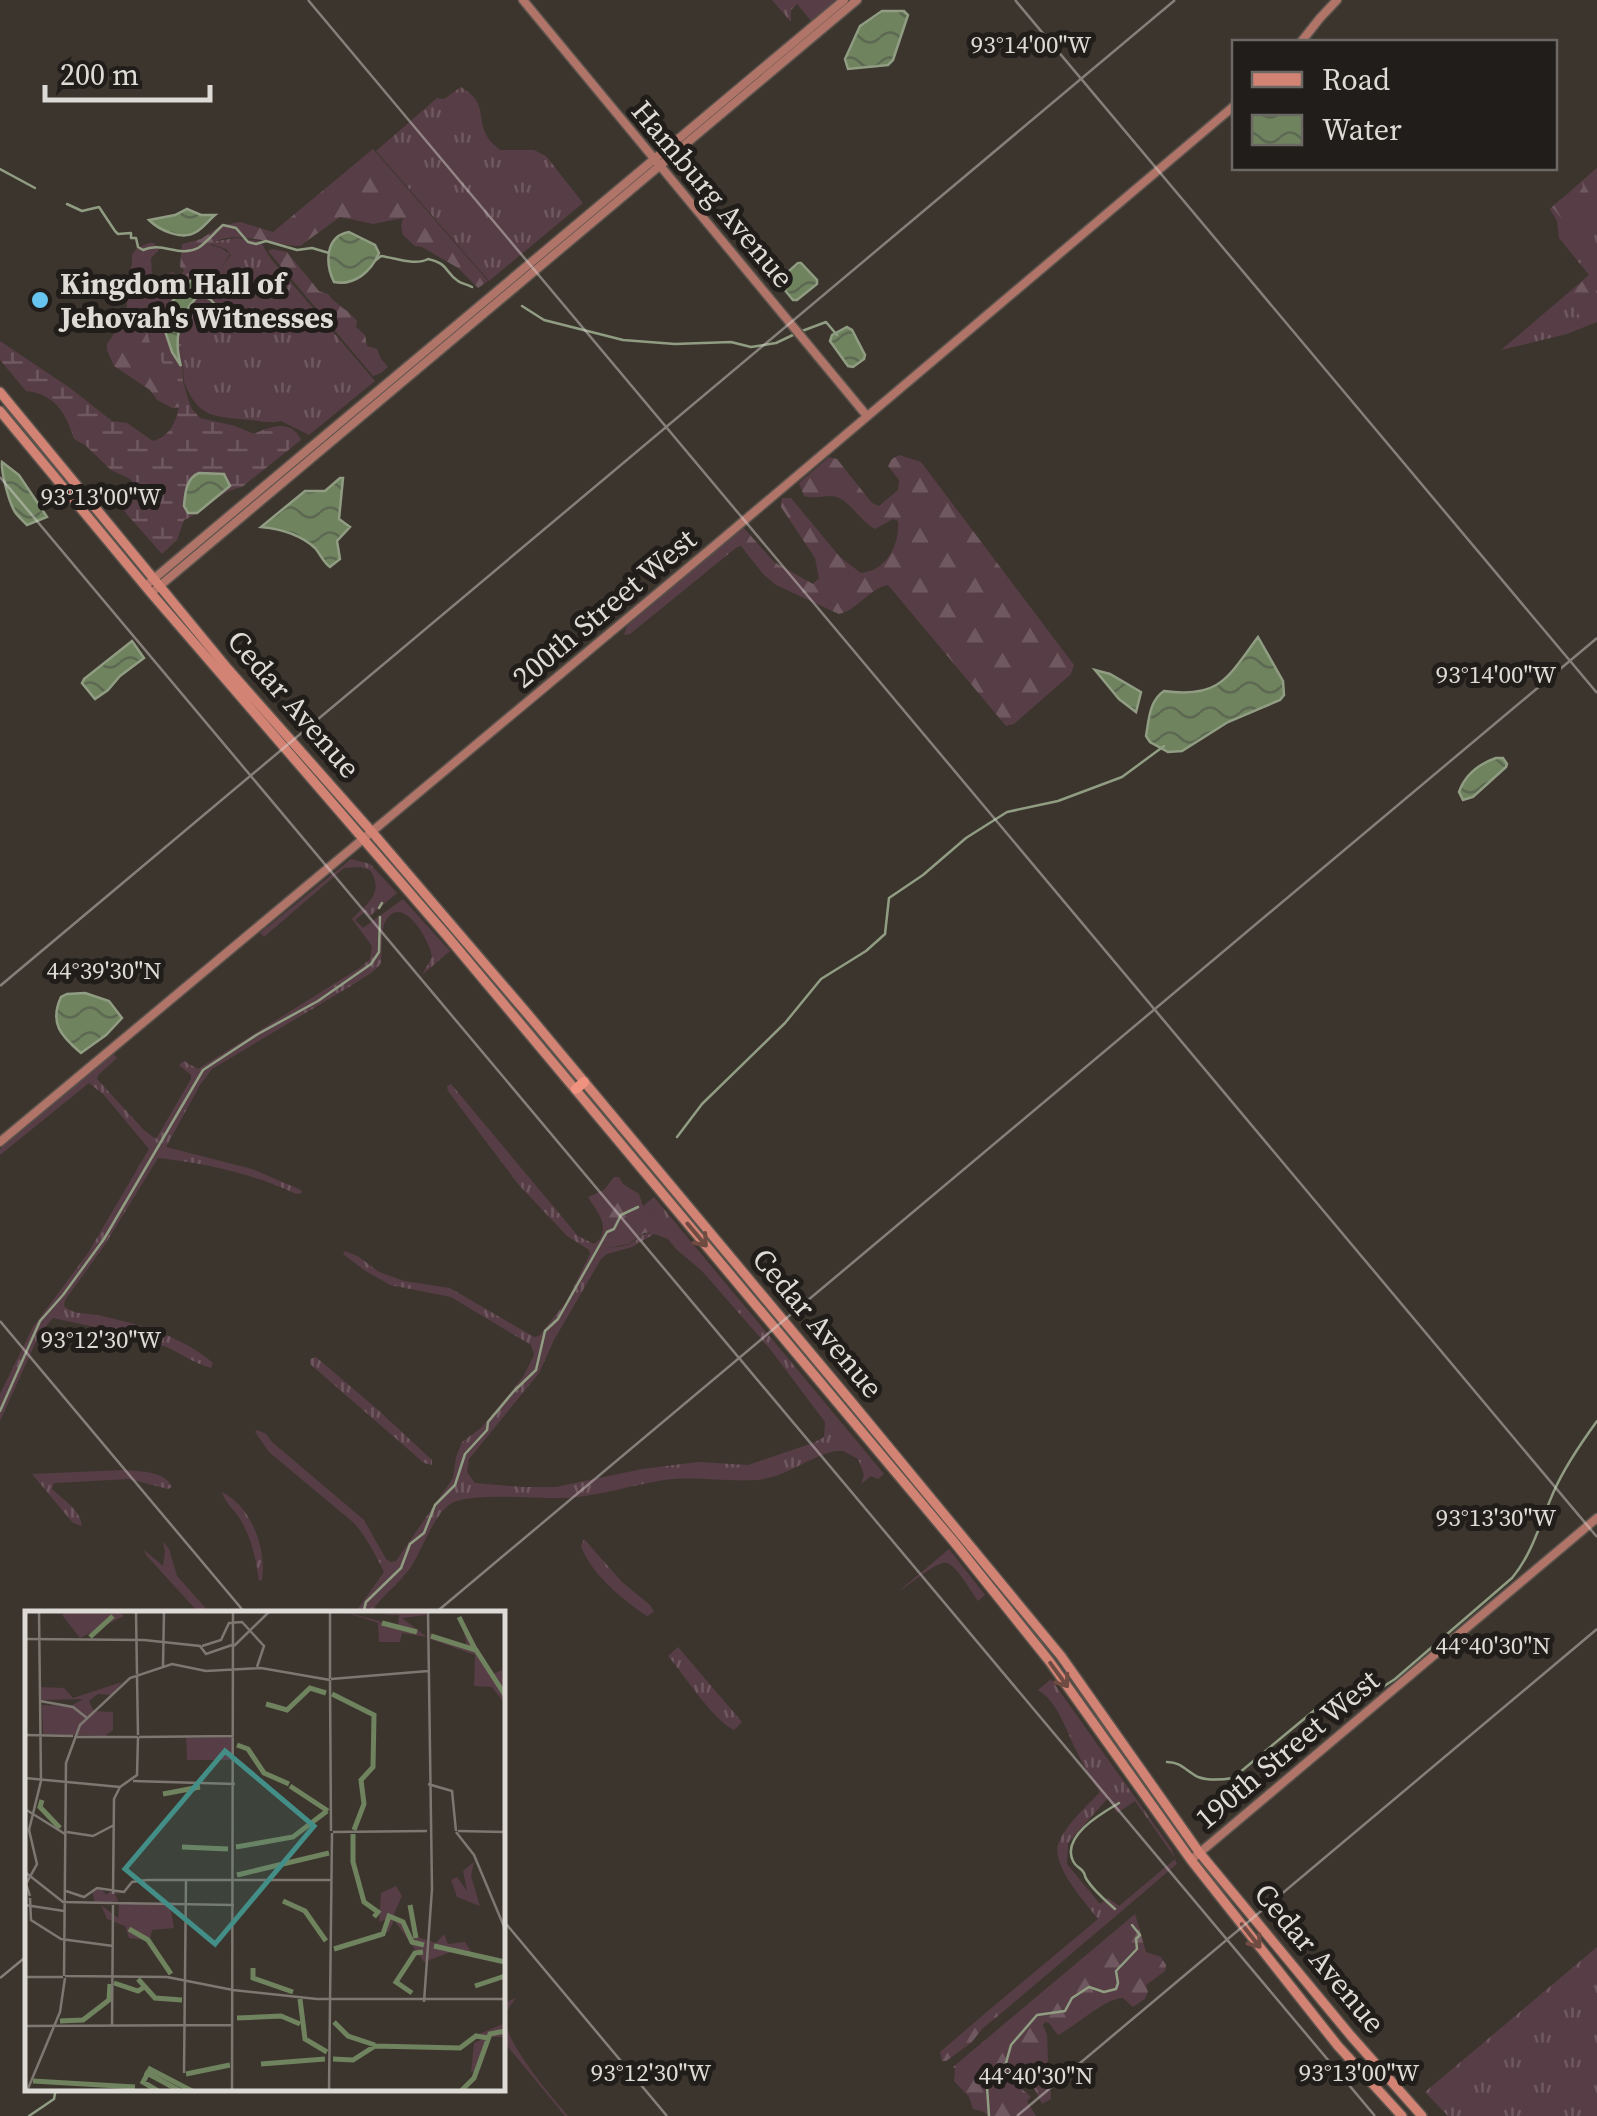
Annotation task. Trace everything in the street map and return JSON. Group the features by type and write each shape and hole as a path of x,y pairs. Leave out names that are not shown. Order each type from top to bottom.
{"main road":[{"path":"0,392 152,586"},
{"path":"0,411 152,586"},
{"name":"Cedar Avenue","path":"152,586 372,832 580,1086 1060,1656 1195,1856 1338,2046 1402,2116"},
{"name":"Cedar Avenue","path":"152,586 363,840 580,1086"},
{"name":"Cedar Avenue","path":"1195,1856 1422,2116"}],"street":[{"name":"Hamburg Avenue","path":"524,0 868,416"},
{"path":"657,163 844,0"},
{"path":"152,586 858,0"},
{"path":"1303,40 1337,0"},
{"name":"200th Street West","path":"0,1142 1232,108"},
{"name":"190th Street West","path":"1195,1856 1597,1518"}],"green space":[{"path":"772,0 851,0 817,28 797,4 791,10 791,22"},
{"path":"461,87 475,99 492,143 500,150 534,150 546,156 583,203 489,281 376,151 437,98 444,99"},
{"path":"373,149 488,281 478,288 458,268 415,246 403,235 403,218 373,224 340,217 300,246 241,237 219,240 210,245 230,254 220,269 191,275 180,267 182,244 201,239 220,226 240,222 273,232"},
{"path":"1597,168 1597,322 1567,334 1501,350 1589,275 1559,238 1557,221 1550,209"},
{"path":"1597,168 1597,213 1585,224 1563,220 1552,207 1561,199 1577,196 1582,181"},
{"path":"237,238 260,241 375,381 309,435 281,421 226,418 209,413 196,403 184,382 177,283 184,270 203,267 213,273 218,271 231,255 211,244"},
{"path":"149,243 159,250 151,258 152,277 159,280 172,272 181,279 169,304 184,407 172,408 157,400 150,390 114,366 107,350 127,305 124,285 132,254"},
{"path":"268,251 287,252 319,291 354,317 367,346 377,349 388,367 373,376"},
{"path":"188,273 201,278 199,297 181,337 183,381 192,409 200,418 254,434 286,427 301,440 242,487 227,492 184,520 177,540 162,554 125,512 111,489 140,502 142,495 130,479 111,470 74,439 63,413 52,401 26,391 0,360 0,341 112,421 127,423 153,441 170,429 181,395 149,340 146,326 165,293"},
{"path":"1589,275 1597,280 1597,290 1591,297 1597,307 1597,322 1591,324 1577,313 1573,301 1577,288"},
{"path":"899,455 921,462 1074,665 1071,674 1014,724 1006,726 888,585 839,614 776,585 741,546 624,635 627,626 743,527 774,562 813,584 819,578 815,558 781,507 782,498 791,498 840,557 861,573 878,567 894,547 898,521 893,519 875,529 837,497 804,496 799,483 829,457 837,459 872,503 879,506 898,490 899,480 888,466"},
{"path":"351,859 370,864 397,893 370,916 365,912 355,920 363,928 403,899 450,951 422,975 432,957 426,940 407,915 392,914 384,925 381,964 212,1069 166,1147 252,1169 302,1193 229,1170 158,1158 104,1246 65,1300 64,1306 73,1311 131,1323 175,1339 213,1363 211,1368 148,1341 53,1318 40,1333 0,1421 0,1394 33,1327 88,1253 149,1149 104,1095 89,1083 0,1155 0,1149 113,1054 117,1058 97,1079 156,1139 191,1079 179,1065 184,1061 198,1069 370,959 372,946 352,919 368,903 376,886 370,870 360,867 344,868 264,937 260,933"},
{"path":"451,1084 578,1236 594,1244 600,1239 607,1248 630,1244 650,1233 655,1216 643,1206 654,1197 884,1474 878,1479 871,1476 861,1484 864,1475 858,1459 835,1451 756,1480 676,1479 579,1497 462,1500 440,1514 411,1567 372,1611 356,1611 384,1572 374,1553 354,1523 269,1452 255,1432 266,1434 364,1520 386,1559 396,1561 453,1478 462,1442 481,1428 523,1377 534,1355 531,1345 451,1297 390,1285 343,1254 345,1251 359,1257 379,1272 404,1281 450,1288 534,1337 539,1336 566,1302 590,1254 567,1236 518,1184 448,1091","holes":["654,1234 668,1239 702,1271 770,1349 825,1422 824,1437 748,1465 698,1462 556,1487 475,1483 467,1472 469,1459 539,1373 601,1259"]},
{"path":"614,1177 639,1194 643,1206 659,1223 654,1232 644,1233 629,1244 607,1248 600,1239 600,1217 588,1197 604,1190"},
{"path":"316,1357 432,1460 432,1465 424,1463 310,1364 310,1359"},
{"path":"124,1470 164,1477 172,1487 129,1479 54,1483 52,1489 75,1510 82,1526 73,1523 32,1474"},
{"path":"222,1492 241,1507 255,1530 262,1555 262,1580 259,1581 248,1534"},
{"path":"584,1539 654,1612 647,1616 609,1586 586,1556 581,1546"},
{"path":"163,1542 177,1576 208,1611 197,1611 144,1550 163,1566"},
{"path":"949,1549 985,1595 978,1601 947,1563 930,1569 899,1591"},
{"path":"678,1647 742,1722 734,1730 708,1707 668,1656"},
{"path":"1051,1679 1175,1858 1135,1801 1117,1813 1108,1798 1068,1843 1067,1864 1100,1904 1108,1898 1119,1906 1175,1859 1177,1864 998,2016 995,2005 1098,1919 1070,1882 1057,1851 1062,1835 1100,1792 1056,1709 1038,1690"},
{"path":"1135,1914 1146,1952 1161,1957 1166,1965 1165,1971 1146,1985 1145,1999 1133,2007 1123,1998 1116,1999 1058,2035 1045,2022 1048,2060 1043,2076 1051,2099 1042,2104 1033,2086 1023,2085 1036,2116 988,2116 973,2109 969,2097 954,2081 953,2067"},
{"path":"1597,1947 1597,2116 1448,2116 1425,2092"},
{"path":"516,1998 505,2020 505,2002"},
{"path":"995,2005 998,2016 971,2043 942,2061 940,2052"},
{"path":"505,2020 514,2043 565,2116 505,2043"}],"water":[{"path":"882,11 904,11 908,15 893,60 888,65 848,69 845,59 860,26"},
{"path":"187,209 215,215 198,231 184,235 165,231 149,220 175,215"},
{"path":"349,232 375,245 379,253 361,276 348,282 334,282 329,267 331,245"},
{"path":"798,263 817,284 793,300 779,283"},
{"path":"202,272 214,286 204,295 194,286 200,294 187,310 178,336 181,366 163,325 177,305 171,303"},
{"path":"847,327 865,355 853,367 848,366 830,341 832,335"},
{"path":"2,462 19,475 47,517 27,525 16,513"},
{"path":"199,473 224,474 230,486 197,513 188,513 184,506 187,487"},
{"path":"340,478 339,519 350,527 337,541 340,559 330,567 303,539 261,527 305,491 325,491"},
{"path":"1258,637 1283,681 1284,695 1280,700 1228,722 1182,751 1168,752 1150,742 1146,736 1149,717 1159,695 1164,691 1198,692 1221,682"},
{"path":"132,641 144,658 95,699 82,683 84,679"},
{"path":"1095,670 1141,692 1136,712 1119,699"},
{"path":"1503,758 1506,767 1473,797 1463,800 1459,792 1465,780 1478,767"},
{"path":"85,993 109,1001 122,1018 81,1053 63,1035 56,1014 61,997"}],"waterway":[{"path":"0,169 35,188"},
{"path":"67,204 82,211 99,207 118,234 131,233 143,250 157,247 191,251 223,225 236,228 248,242 266,241 297,250 312,248 329,253"},
{"path":"376,260 381,256 411,262 428,259 440,263 458,281 472,287"},
{"path":"200,294 227,318"},
{"path":"522,306 544,320 623,340 675,344 731,342 751,347 776,343 795,334"},
{"path":"802,331 826,322 837,335"},
{"path":"677,1137 702,1104 785,1023 821,979 885,934 889,898 966,838 1007,812 1058,801 1122,777 1164,746"},
{"path":"379,908 382,903"},
{"path":"0,1411 40,1321 104,1239 203,1070 318,1001 371,964 379,952 380,917"},
{"path":"364,1611 366,1602 401,1568 410,1544 424,1533 435,1505 455,1485 465,1454 514,1391 536,1370 545,1331 558,1319 607,1232 614,1229 621,1215 638,1207"},
{"path":"1167,1762 1202,1778 1233,1778 1316,1709 1360,1692 1375,1692 1395,1679 1512,1578 1531,1547 1563,1473 1597,1421"},
{"path":"1115,1909 1090,1884 1074,1863 1071,1852 1085,1826 1119,1803"},
{"path":"989,2116 987,2087 996,2080 995,2073 1004,2070 1011,2045 1037,2015 1065,2011 1072,1998 1089,1987 1104,1992 1116,1989 1116,1971 1137,1949 1136,1939 1140,1935 1132,1925"},
{"path":"29,2116 54,2099 55,2091"}],"place":[{"name":"Kingdom Hall of Jehovah's Witnesses","path":"40,300"}]}
